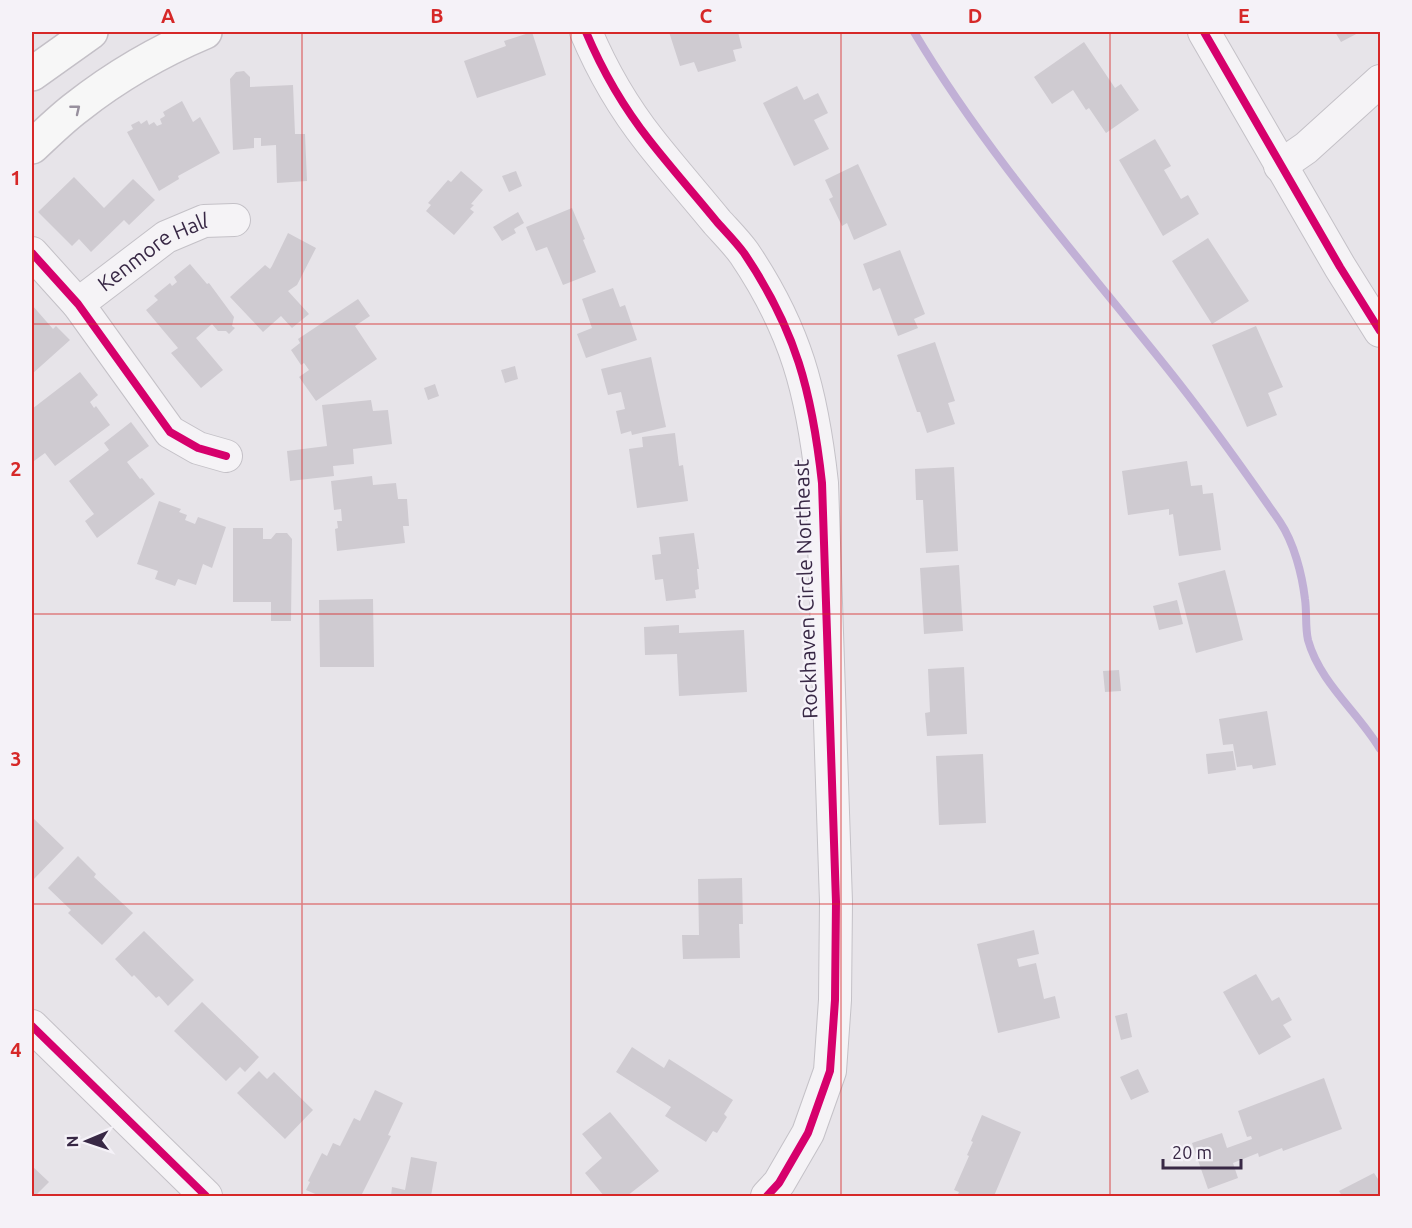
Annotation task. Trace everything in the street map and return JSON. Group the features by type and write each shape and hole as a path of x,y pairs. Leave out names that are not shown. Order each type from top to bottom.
{"main road":[{"path":"32,48 45,39 67,32"},
{"path":"32,74 91,32"},
{"path":"32,147 77,107 141,64 205,32"}],"street":[{"name":"Rockhaven Circle Northeast","path":"586,32 615,91 649,140 743,252 779,311 799,359 816,430 822,483 835,866 835,1000 830,1071 808,1133 779,1182 767,1197"},
{"path":"1204,32 1280,166 1380,331"},
{"path":"1280,166 1306,148 1380,81"},
{"name":"Kenmore Hall","path":"78,304 166,237 204,221 234,220"},
{"path":"32,253 78,304 170,432 198,448 226,456"},
{"path":"32,1026 206,1197"}],"building":[{"path":"532,32 546,75 477,98 464,61 506,46 504,41"},
{"path":"669,32 738,32 742,48 733,50 736,61 698,72 694,62 680,66"},
{"path":"1335,32 1360,32 1341,42"},
{"path":"1084,42 1115,88 1121,84 1139,110 1106,133 1089,108 1086,110 1073,90 1052,104 1034,77"},
{"path":"244,71 250,77 250,87 293,85 295,134 305,134 307,181 277,183 276,145 261,146 261,138 254,138 254,148 233,150 230,79 236,72"},
{"path":"797,86 804,100 818,93 828,113 814,120 829,149 794,166 763,103"},
{"path":"182,101 193,122 200,117 220,153 178,176 179,179 159,191 127,132 133,129 131,125 139,121 141,124 147,120 149,125 154,122 157,126 162,124 160,119 165,116 163,112"},
{"path":"1155,139 1171,166 1164,170 1181,199 1188,195 1199,214 1163,236 1119,160"},
{"path":"858,164 887,225 854,240 847,223 842,226 829,199 833,197 825,180"},
{"path":"461,171 483,190 471,204 474,205 470,209 474,212 454,235 426,211 431,205 428,203 448,180 451,182"},
{"path":"516,171 522,186 509,192 502,176"},
{"path":"74,177 104,208 133,179 155,200 129,225 124,220 91,252 79,239 72,246 38,212"},
{"path":"572,208 596,272 563,285 547,247 536,251 526,227"},
{"path":"518,212 524,223 514,229 516,233 502,241 493,227"},
{"path":"288,233 316,248 297,285 288,291 309,314 292,328 281,316 263,332 230,297 265,265 270,269"},
{"path":"1208,238 1249,301 1212,324 1172,261"},
{"path":"900,250 925,314 914,319 918,328 898,336 880,288 873,291 863,264"},
{"path":"190,264 207,284 209,283 234,317 232,326 235,328 229,334 226,331 218,331 212,324 196,338 223,370 201,388 171,353 178,348 146,310 158,300 154,296 170,283 172,286 177,282 174,277"},
{"path":"613,288 620,307 625,305 637,340 586,358 577,334 592,328 582,299"},
{"path":"358,299 370,316 355,326 377,359 316,401 299,377 309,370 304,363 301,365 291,350 300,343 298,339"},
{"path":"32,305 53,329 56,326 70,340 32,374"},
{"path":"1256,326 1283,387 1268,393 1277,415 1247,427 1212,345"},
{"path":"935,342 955,401 948,403 955,424 927,433 897,355"},
{"path":"651,357 666,427 632,435 631,431 621,434 616,411 625,409 621,392 608,395 601,369"},
{"path":"515,366 518,379 505,383 501,370"},
{"path":"80,372 98,395 90,402 94,408 96,406 110,425 55,466 45,453 34,461 32,457 32,409"},
{"path":"435,384 439,396 428,400 424,388"},
{"path":"371,400 373,411 388,410 392,444 353,449 354,464 333,466 334,476 290,481 287,451 327,446 322,405"},
{"path":"131,422 149,446 127,462 155,494 97,538 85,521 94,514 69,481 109,450 104,443"},
{"path":"675,433 679,466 683,465 688,501 637,508 629,449 643,447 642,437"},
{"path":"1187,461 1191,486 1202,485 1203,494 1213,493 1221,550 1179,556 1173,514 1169,515 1169,509 1128,515 1122,471"},
{"path":"954,467 958,551 926,553 923,500 916,500 915,469"},
{"path":"372,476 373,485 396,483 398,499 407,499 409,526 403,526 405,543 337,551 335,529 338,528 337,521 342,521 341,509 334,510 331,481"},
{"path":"159,501 181,509 179,512 187,515 185,520 195,524 198,517 226,527 212,568 203,564 196,585 178,579 175,586 155,579 158,571 137,564"},
{"path":"233,528 263,528 263,539 271,539 276,533 287,533 292,539 291,621 271,621 271,602 233,602"},
{"path":"694,533 699,569 697,569 699,589 695,590 696,598 666,601 663,579 655,580 652,555 661,554 659,537"},
{"path":"959,565 963,631 924,634 920,568"},
{"path":"1225,570 1243,640 1196,653 1178,583"},
{"path":"373,599 374,667 320,667 319,600"},
{"path":"1177,600 1183,624 1159,630 1153,606"},
{"path":"679,625 679,633 744,630 747,692 679,696 677,654 645,655 644,627"},
{"path":"964,667 967,734 927,736 925,713 930,712 928,669"},
{"path":"1119,670 1121,691 1105,692 1103,671"},
{"path":"1267,711 1276,765 1253,769 1252,765 1237,767 1233,744 1223,745 1219,719"},
{"path":"1233,751 1236,770 1208,774 1206,754"},
{"path":"983,754 986,823 939,825 936,756"},
{"path":"32,817 64,848 33,880 32,879"},
{"path":"78,856 96,874 94,877 133,913 102,945 68,913 71,910 48,888"},
{"path":"742,878 743,924 739,924 740,958 683,959 682,935 699,935 698,879"},
{"path":"1034,930 1039,954 1017,959 1019,967 1036,963 1044,999 1055,996 1060,1018 998,1033 977,944"},
{"path":"144,931 194,980 168,1006 159,996 156,998 134,975 132,977 115,959"},
{"path":"1256,974 1272,1001 1279,997 1292,1020 1283,1025 1291,1037 1259,1055 1223,992"},
{"path":"202,1002 259,1057 245,1072 240,1067 226,1081 174,1031"},
{"path":"1127,1013 1132,1037 1121,1040 1115,1016"},
{"path":"632,1047 664,1068 669,1059 733,1100 724,1114 727,1117 717,1133 713,1131 706,1142 665,1116 671,1107 616,1072"},
{"path":"1138,1069 1149,1092 1131,1100 1120,1077"},
{"path":"259,1071 267,1079 274,1072 313,1110 285,1139 237,1093"},
{"path":"1324,1078 1342,1129 1283,1151 1282,1148 1259,1157 1258,1153 1233,1163 1238,1178 1208,1189 1192,1143 1222,1133 1227,1148 1252,1139 1251,1136 1247,1137 1238,1111"},
{"path":"375,1090 403,1103 388,1135 391,1136 361,1196 320,1196 306,1190 322,1153 327,1156 333,1143 340,1146 354,1118 360,1121"},
{"path":"610,1112 659,1171 627,1196 604,1196 585,1173 602,1158 582,1134"},
{"path":"982,1115 1021,1132 994,1196 957,1196 959,1192 954,1190 969,1156 967,1155 973,1142 971,1141"},
{"path":"411,1157 437,1162 431,1196 391,1196 392,1187 405,1190"},
{"path":"32,1166 49,1182 35,1196 32,1196"},
{"path":"1374,1173 1380,1182 1380,1196 1342,1196 1339,1191"}],"waterway":[{"path":"914,32 942,77 1002,162 1182,387 1280,522 1289,539 1299,569 1305,599 1307,635 1314,656 1330,684 1380,749"}],"cycle path":[{"path":"586,32 614,88 640,128 741,249 762,281 777,309 799,363 807,391 818,450 822,483 836,902 835,1000 830,1071 808,1133 779,1183 767,1196"},
{"path":"1204,32 1340,267 1380,331"},
{"path":"32,253 78,304 170,432 198,448 226,456"},
{"path":"32,1026 206,1196"}]}
